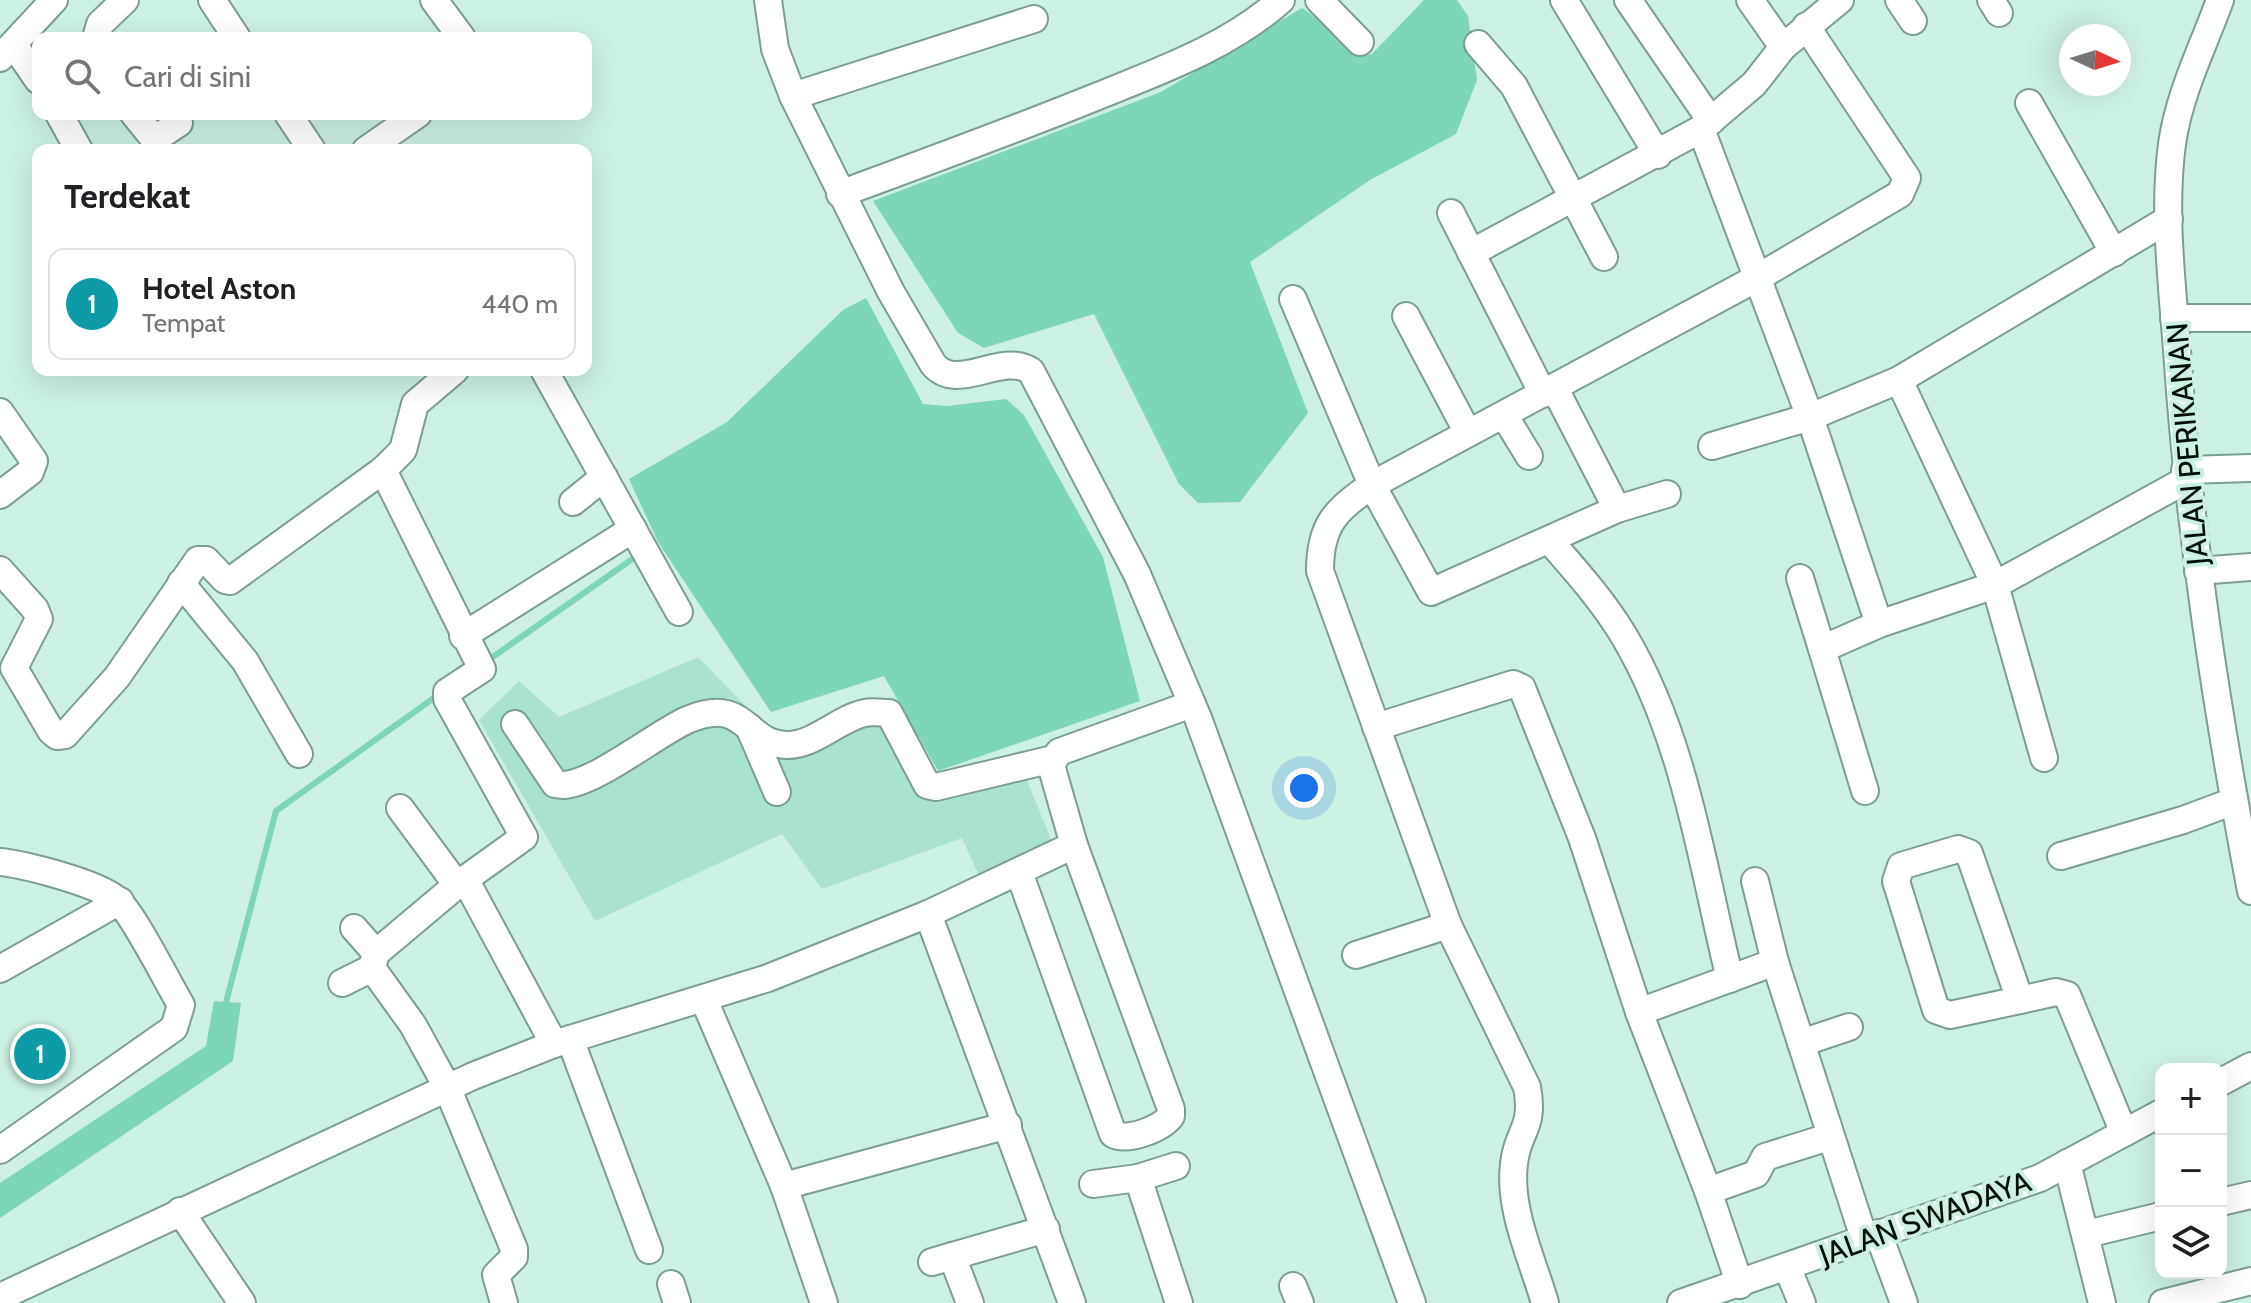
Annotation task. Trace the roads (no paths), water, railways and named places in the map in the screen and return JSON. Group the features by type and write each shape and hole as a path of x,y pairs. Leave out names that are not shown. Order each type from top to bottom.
{"street":[{"path":"32,74 7,51 54,0"},
{"path":"98,32 100,24 125,0"},
{"path":"212,0 233,32"},
{"path":"434,0 458,32"},
{"path":"768,0 775,49 793,96 886,282 938,371 954,376 1018,366 1026,367 1035,375 1137,574 1192,704 1412,1303"},
{"path":"840,194 994,138 1170,67 1260,18 1281,0"},
{"path":"1319,0 1360,42"},
{"path":"1564,0 1658,155"},
{"path":"1628,0 1706,125 1757,278 1810,417 1879,624"},
{"path":"1750,0 1783,47"},
{"path":"1471,253 1658,155 1706,125 1754,84 1783,47 1840,0"},
{"name":"JALAN PERIKANAN","path":"2220,0 2177,115 2171,147 2169,219 2186,475 2198,571 2251,891"},
{"path":"793,96 1034,19"},
{"path":"1545,1303 1519,1215 1514,1181 1514,1163 1527,1129 1530,1105 1527,1087 1448,925 1376,727 1320,571 1326,529 1340,508 1372,485 1757,278 1900,194 1907,178 1806,26"},
{"path":"1478,44 1514,86 1604,257"},
{"path":"2029,103 2114,253"},
{"path":"69,120 77,144"},
{"path":"139,120 151,135 158,137 179,123"},
{"path":"292,120 308,144"},
{"path":"375,144 409,120"},
{"path":"1451,213 1617,509"},
{"path":"1712,446 1810,417 1899,380 2169,219"},
{"path":"1293,299 1372,485 1431,592 1617,509 1667,494"},
{"path":"1406,316 1468,433"},
{"path":"2174,318 2251,318"},
{"path":"0,570 38,613 38,624 16,660 15,671 51,731 57,736 65,735 117,677 201,559 230,581 383,470 403,450 415,404 448,376"},
{"path":"547,376 679,612"},
{"path":"1899,380 1995,585 2044,758"},
{"path":"0,412 34,461 30,472 0,495"},
{"path":"1504,415 1529,456"},
{"path":"1822,649 1879,624 1995,585 2186,475 2251,468"},
{"path":"342,983 374,961 461,882 524,837 523,829 446,697 447,692 481,668 383,470"},
{"path":"573,502 604,477"},
{"path":"464,638 636,532"},
{"path":"1549,540 1597,595 1625,638 1649,688 1673,748 1730,979"},
{"path":"2198,571 2251,567"},
{"path":"1800,578 1865,791"},
{"path":"181,583 245,661 299,754"},
{"path":"1376,727 1513,684 1520,685 1582,838 1639,1012 1708,1191 1740,1285"},
{"path":"749,727 769,740 787,745 864,713 889,713 927,785 936,787 1053,759 1059,752 1192,704"},
{"path":"515,724 555,784 564,785 640,750 688,720 726,711 743,719 749,727 777,792"},
{"path":"1019,872 1113,1134 1124,1138 1162,1125 1171,1116 1171,1109 1074,845 1052,774 1053,759"},
{"path":"2061,856 2183,820 2234,801"},
{"path":"400,808 461,882 562,1042 649,1250"},
{"path":"0,1297 180,1211 309,1155 447,1087 562,1042 704,1000 928,914 1074,845"},
{"path":"2020,1000 1969,853 1958,849 1901,866 1896,881 1936,1010 1950,1015 2020,1000 2056,992 2067,995 2074,1005 2124,1133"},
{"path":"0,862 23,864 120,901 181,1005 179,1021 0,1150"},
{"path":"1755,881 1775,962 1829,1137 1904,1303"},
{"path":"0,969 120,901"},
{"path":"928,914 1072,1303"},
{"path":"1356,955 1448,925"},
{"path":"354,928 447,1087 514,1249 514,1257 496,1275 504,1303"},
{"path":"1639,1012 1775,962"},
{"path":"704,1000 784,1186 824,1303"},
{"path":"1801,1043 1849,1027"},
{"path":"2227,1079 2251,1066"},
{"name":"JALAN SWADAYA","path":"1681,1303 1740,1285 1871,1235 1973,1204 2067,1163 2155,1116"},
{"path":"784,1186 1008,1125"},
{"path":"1708,1191 1756,1174 1765,1157 1829,1137"},
{"path":"2067,1163 2102,1303"},
{"path":"1093,1184 1138,1178 1176,1166"},
{"path":"1138,1178 1179,1303"},
{"path":"2227,1201 2251,1195"},
{"path":"180,1211 242,1303"},
{"path":"2087,1234 2155,1217"},
{"path":"970,1303 942,1259 1046,1229"},
{"path":"1787,1267 1802,1303"},
{"path":"2163,1303 2251,1281"}],"waterway":[{"path":"487,661 638,555"},
{"path":"224,1010 276,811 438,695"}],"place":[{"name":"Hotel Aston","path":"40,1054"}]}
